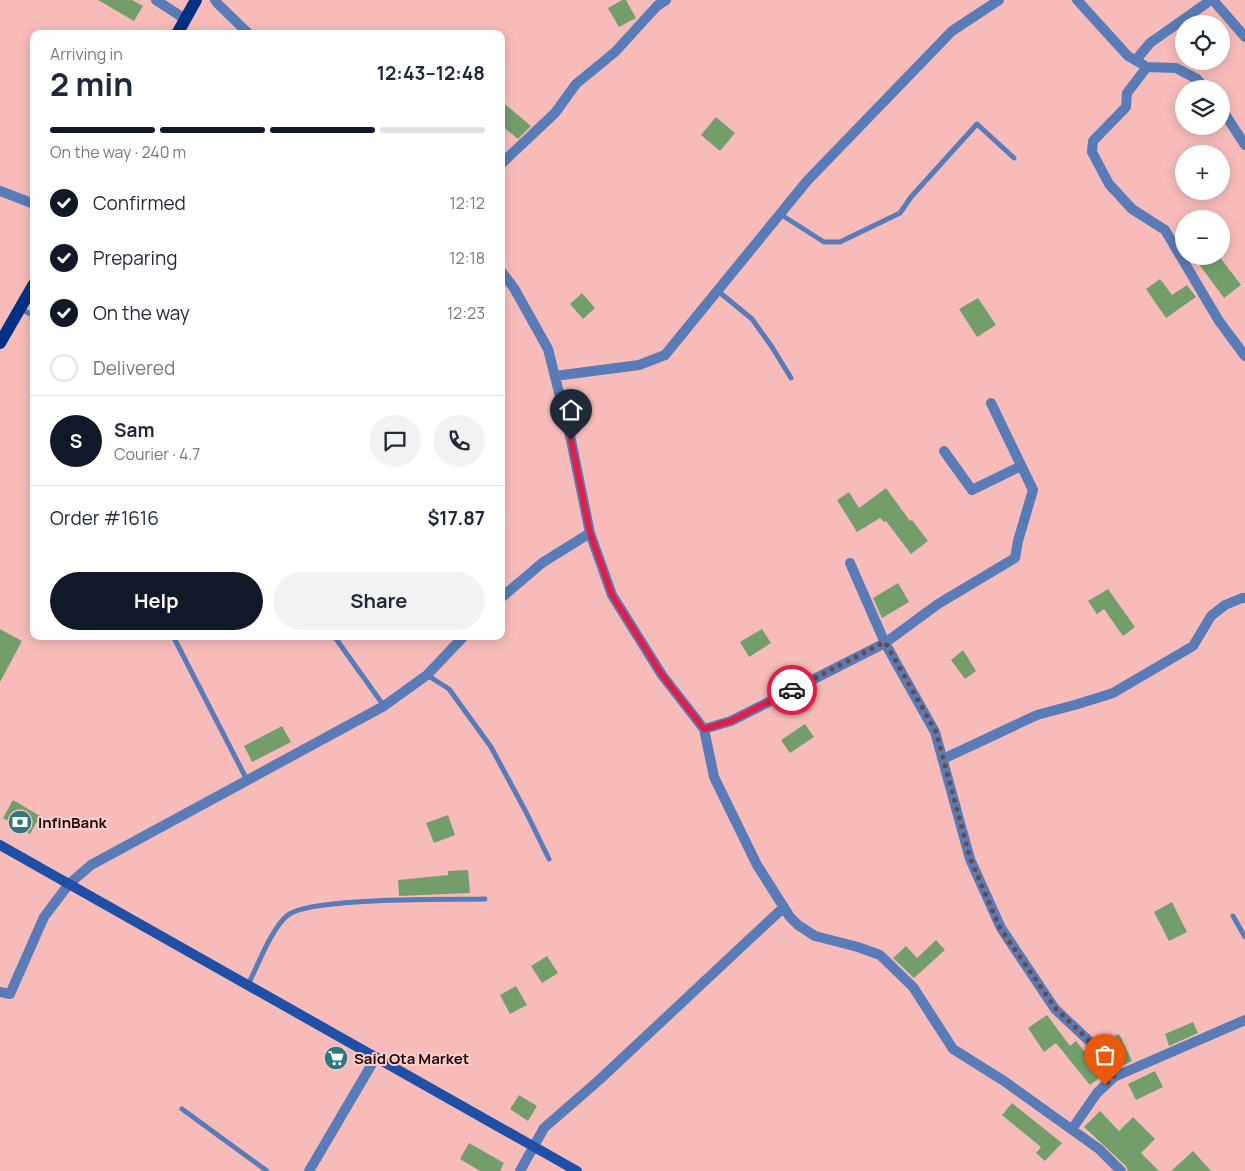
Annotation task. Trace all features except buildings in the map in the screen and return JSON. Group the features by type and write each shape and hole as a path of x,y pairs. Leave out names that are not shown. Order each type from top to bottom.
{"main road":[{"path":"179,30 196,0"},
{"path":"0,343 30,291"},
{"path":"0,845 577,1171"}],"street":[{"path":"156,0 185,19"},
{"path":"215,0 245,30"},
{"path":"505,160 555,113 576,84 615,52 657,6 666,0"},
{"path":"555,376 639,366 665,355 811,177 952,31 999,0"},
{"path":"1077,0 1128,56 1146,67 1176,68 1198,80"},
{"path":"1136,60 1150,44 1212,0 1245,37"},
{"path":"1146,67 1128,93 1126,107 1093,142 1092,152 1109,184 1132,209 1165,230 1219,321 1245,356"},
{"path":"1230,122 1245,145"},
{"path":"0,191 30,202"},
{"path":"505,276 514,288 548,349 571,440 590,533 612,595 662,675 704,729 714,777 757,865 790,917 815,936 858,947 880,955 913,987 952,1049 1004,1081 1072,1129 1099,1149 1121,1171"},
{"path":"704,729 731,721 885,642 938,604 1015,558 1033,490 991,403"},
{"path":"944,451 972,490 1021,466"},
{"path":"505,595 542,563 590,533"},
{"path":"850,563 885,642 936,732 970,858 1000,928 1056,1009 1103,1054 1114,1077"},
{"path":"943,759 1038,714 1078,704 1113,692 1193,646 1211,616 1225,604 1245,598"},
{"path":"0,992 10,994 44,917 69,884 91,865 384,706 427,675 460,640"},
{"path":"520,1171 544,1128 598,1081 784,907"},
{"path":"1072,1129 1097,1093 1114,1077 1245,1020"},
{"path":"309,1171 376,1058"}],"lane":[{"path":"780,214 824,242 840,242 900,213 977,124 1014,158"},
{"path":"718,290 752,319 791,378"},
{"path":"20,308 30,314"},
{"path":"175,640 247,781"},
{"path":"337,640 384,706"},
{"path":"427,675 448,689 491,747 549,859"},
{"path":"248,985 275,932 288,915 308,908 364,902 485,899"},
{"path":"1234,916 1245,937"},
{"path":"182,1109 267,1171"}],"way so far":[{"path":"792,690 885,642 936,732 970,858 1000,928 1056,1009 1103,1054 1114,1077 1105,1085"}],"place":[{"name":"InfinBank","path":"20,822"},
{"name":"Said Ota Market","path":"336,1058"}],"route":[{"path":"571,440 590,533 612,595 662,675 704,729 731,721 792,690"}]}
